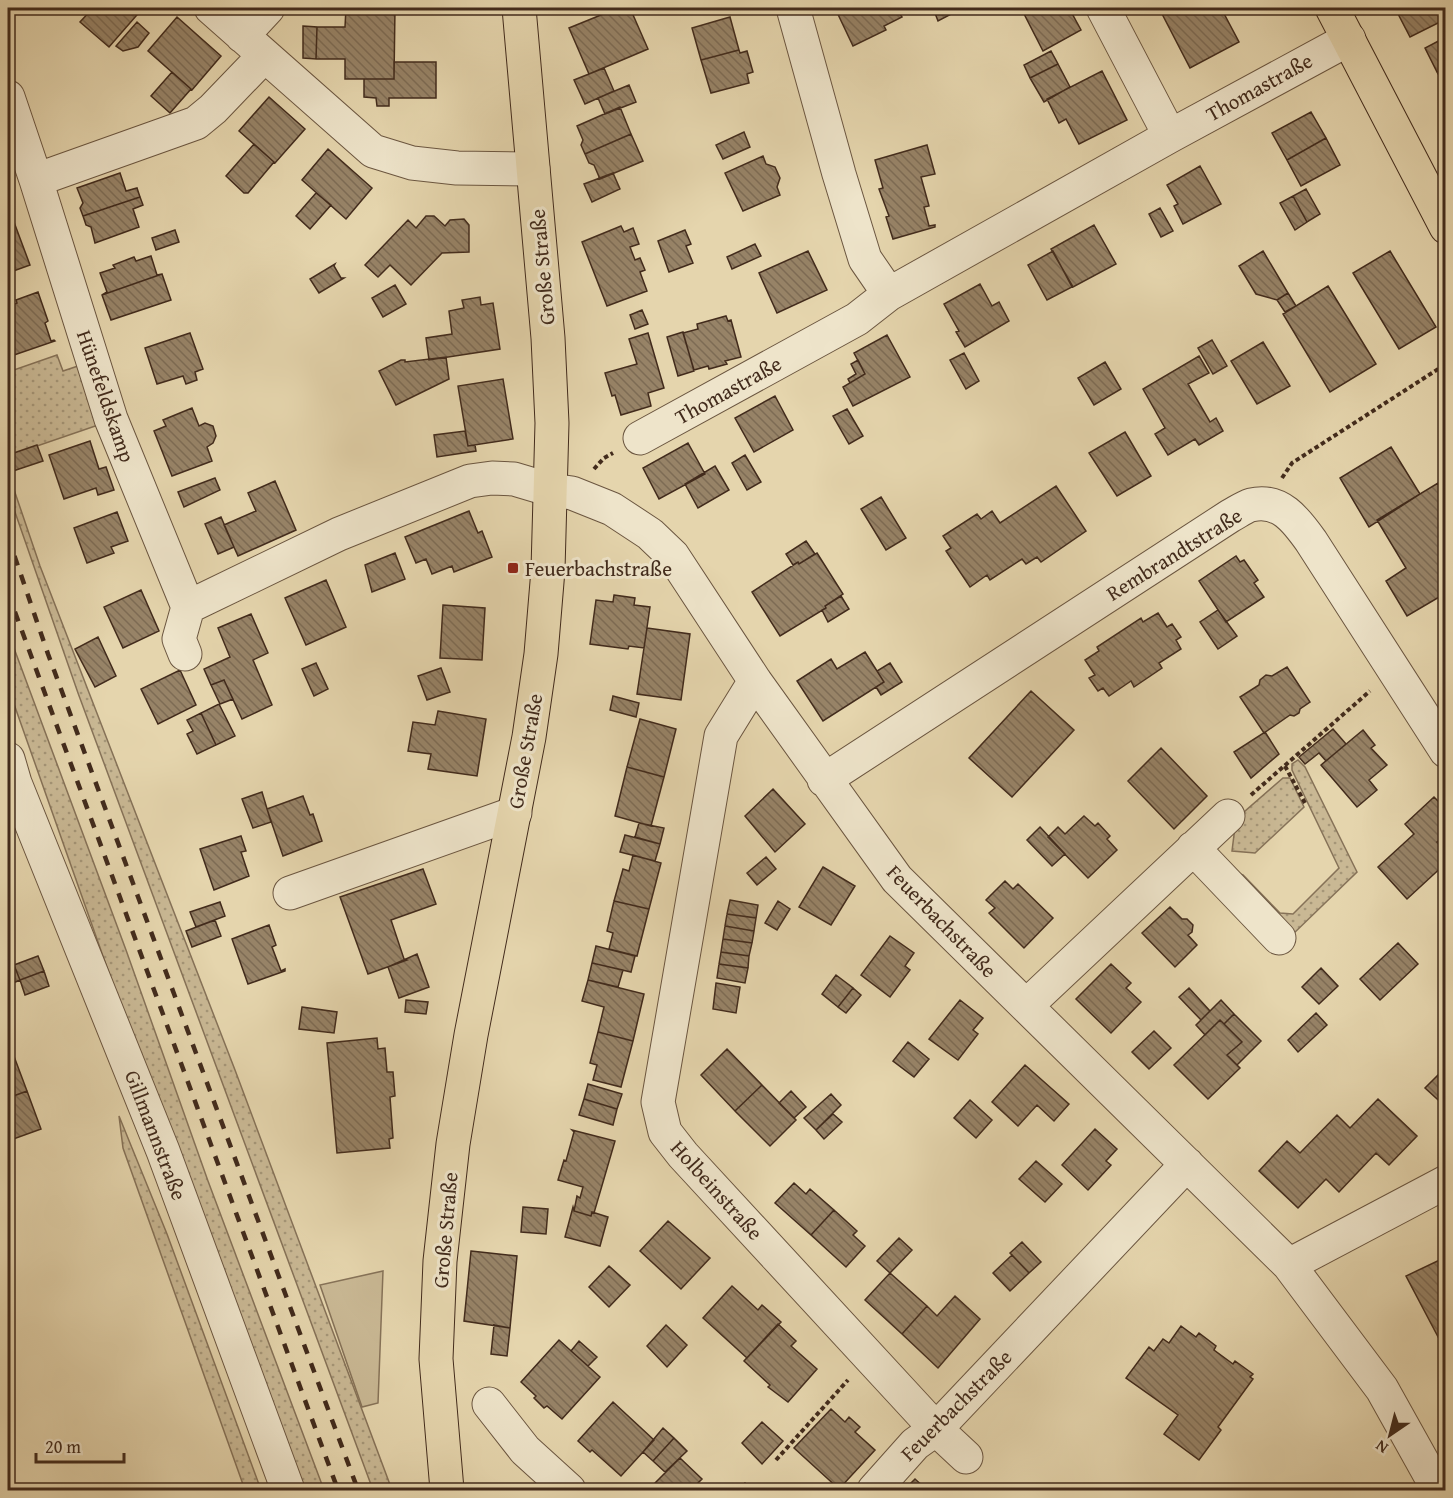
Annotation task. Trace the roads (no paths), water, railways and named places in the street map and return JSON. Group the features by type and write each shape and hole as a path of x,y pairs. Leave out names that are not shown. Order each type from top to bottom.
{"main road":[{"name":"Große Straße","path":"447,1491 436,1359 440,1261 453,1144 471,1035 529,737 541,648 548,570 561,491 552,423 548,349 519,8"},
{"path":"1332,8 1446,227"}],"street":[{"path":"211,8 373,151 412,163 446,167 533,169"},
{"path":"36,180 196,123 213,109 253,46 268,8"},
{"path":"793,8 865,259 889,294"},
{"path":"1103,8 1170,136"},
{"name":"Thomastraße","path":"640,438 857,319 889,294 1170,136 1349,39"},
{"name":"Hünefeldskamp","path":"8,97 111,419 188,607"},
{"path":"185,654 179,639 188,607 339,534 470,481 492,478 514,479 561,491"},
{"name":"Feuerbachstraße","path":"561,491 612,509 650,534 674,556 755,681 897,879 1289,1265 1382,1389 1435,1484 1446,1490"},
{"name":"Rembrandtstraße","path":"824,780 1230,516 1251,505 1276,505 1295,519 1446,751"},
{"name":"Holbeinstraße","path":"755,681 721,736 658,1102 665,1132 683,1155 936,1429 966,1457"},
{"name":"Gillmannstraße","path":"10,776 159,1140 288,1491"},
{"path":"290,893 515,813"},
{"path":"1026,1006 1228,816"},
{"path":"1193,849 1279,938"},
{"name":"Feuerbachstraße","path":"874,1491 915,1444 936,1429 1187,1164"},
{"path":"1289,1265 1446,1182"},
{"path":"489,1404 525,1450 569,1491"}],"railway":[{"path":"8,537 48,654 358,1490"},
{"path":"8,593 338,1490"}],"place":[{"name":"Feuerbachstraße","path":"513,568"}]}
